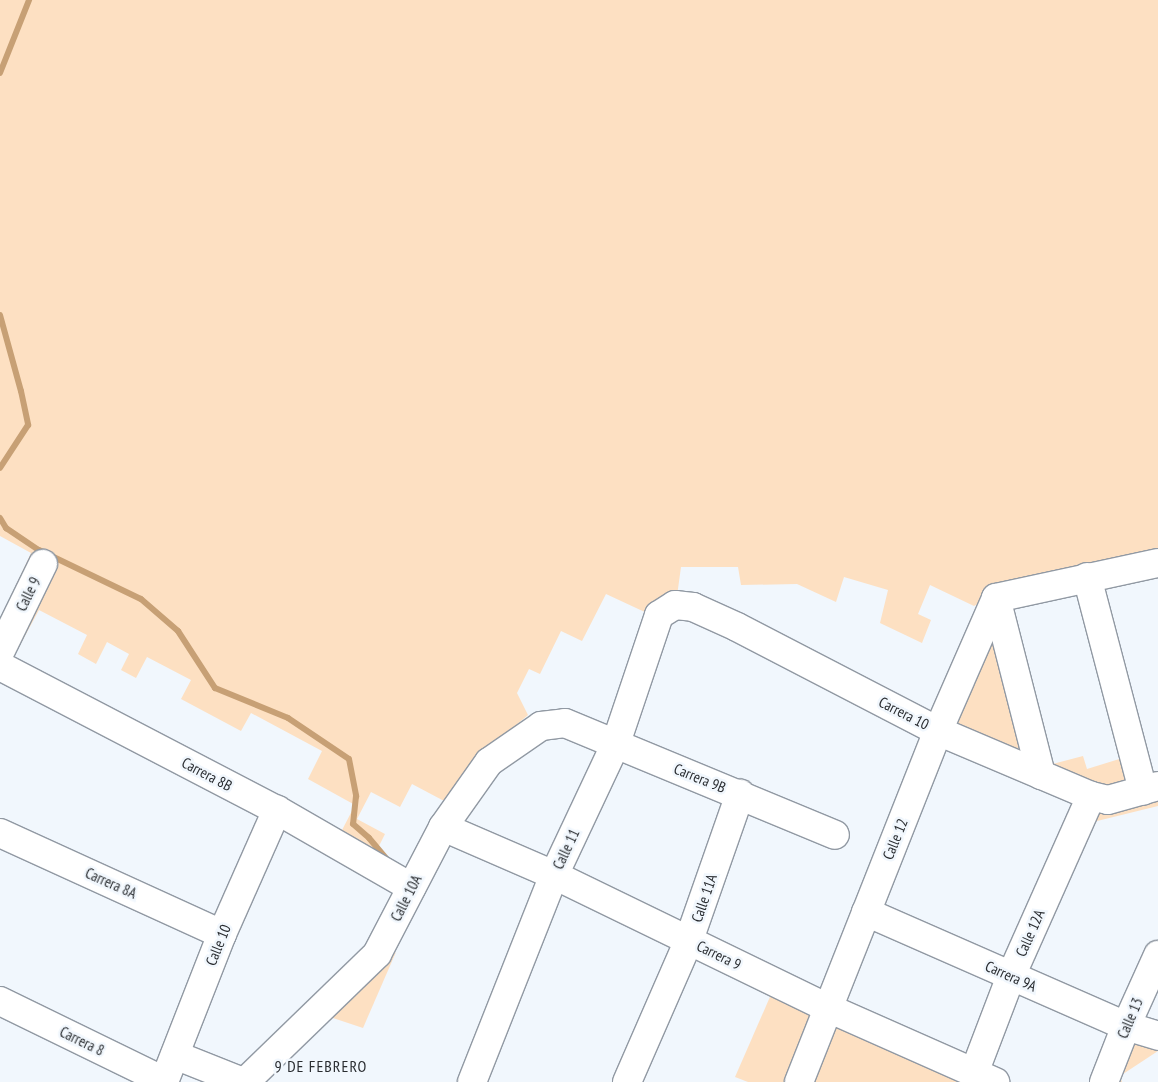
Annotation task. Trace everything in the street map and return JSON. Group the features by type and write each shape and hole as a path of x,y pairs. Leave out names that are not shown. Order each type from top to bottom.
{"street":[{"path":"1041,775 996,598 1158,563"},
{"name":"Calle 9","path":"0,652 43,564"},
{"path":"1087,577 1150,789"},
{"name":"Calle 12","path":"799,1082 938,731 996,598"},
{"name":"Carrera 10","path":"659,614 675,605 693,607 737,627 938,731 1090,796 1108,800 1150,789"},
{"name":"Calle 11","path":"472,1082 554,875 616,743 659,614"},
{"name":"Carrera 8B","path":"0,666 277,810 412,887"},
{"name":"Carrera 9B","path":"565,723 835,835"},
{"name":"Calle 10A","path":"244,1082 377,954 442,827 489,762 541,726 565,723"},
{"name":"Calle 11A","path":"627,1082 689,940 740,794"},
{"name":"Calle 12A","path":"985,1077 1011,976 1090,796"},
{"name":"Calle 10","path":"164,1082 222,934 277,810"},
{"name":"Carrera 9","path":"442,827 554,875 828,1008 985,1077"},
{"name":"Carrera 8A","path":"0,833 222,934"},
{"name":"Carrera 9A","path":"866,912 1126,1026 1158,1036"},
{"name":"Calle 13","path":"1104,1082 1126,1026 1158,955"},
{"name":"Carrera 8","path":"0,1001 164,1082"},
{"path":"175,1055 244,1082"}],"shaded area":[{"path":"0,0 1158,0 1158,556 1011,586 974,606 930,585 918,614 931,620 922,643 880,623 888,590 844,577 836,602 797,584 741,585 738,567 681,567 677,596 649,614 606,594 582,641 561,631 540,674 529,669 517,693 528,715 487,750 446,802 412,784 400,807 371,792 357,819 385,834 374,856 340,834 355,805 308,779 322,751 251,713 241,731 181,699 191,680 147,657 136,678 121,670 129,654 107,642 96,664 78,654 87,635 39,610 13,658 0,653 0,619 31,553 0,536"},
{"path":"996,612 1033,764 946,728"},
{"path":"1083,756 1087,769 1129,756 1136,785 1107,793 1045,766"},
{"path":"1158,793 1158,806 1089,823 1095,804"},
{"path":"396,952 363,1028 324,1015"},
{"path":"773,990 819,1011 788,1082 748,1082 735,1077"},
{"path":"836,1021 959,1075 956,1082 813,1082"},
{"path":"1130,1034 1158,1042 1158,1051 1120,1076 1122,1082 1111,1082"}],"waterway":[{"path":"0,73 29,0"},
{"path":"0,315 21,391 28,425 0,468"},
{"path":"0,518 6,528 39,550 141,599 178,631 215,688 288,718 349,759 356,796 353,824 369,838 388,861"}],"district":[{"name":"9 DE FEBRERO","path":"321,1066"}]}
